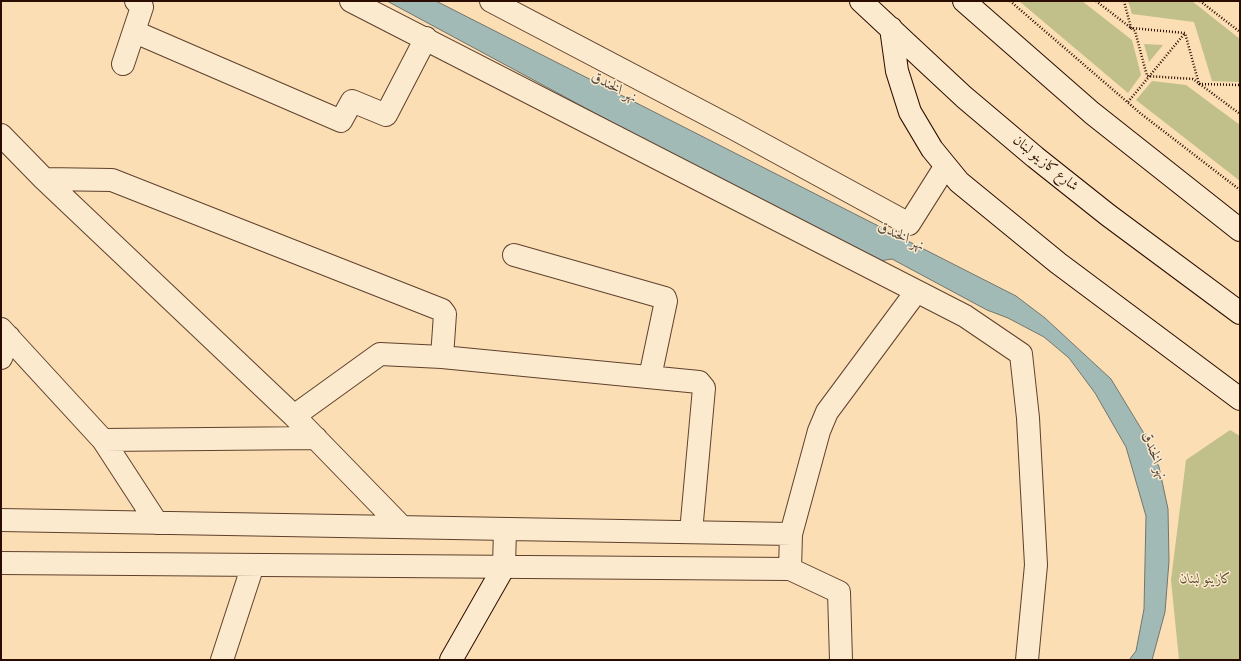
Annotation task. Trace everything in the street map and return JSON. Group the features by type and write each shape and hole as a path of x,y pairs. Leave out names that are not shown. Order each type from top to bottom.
{"street":[{"path":"123,64 135,32 142,7 136,1"},
{"path":"351,1 426,38 965,316 1021,354 1028,418 1036,565 1027,660"},
{"path":"491,1 730,127 909,224 945,167"},
{"name":"شارع كازينو لبنان","path":"861,1 964,97 1035,158 1108,215 1240,313"},
{"path":"964,1 1092,113 1240,230"},
{"path":"891,28 897,71 910,112 928,143 945,167 975,196 1058,263 1240,399"},
{"path":"135,32 341,121 352,101 386,115 426,38"},
{"path":"1,135 44,179 294,416 402,527"},
{"path":"44,179 112,180 442,310 445,314 442,357"},
{"path":"514,254 666,298 650,377"},
{"path":"790,570 791,534 817,439 827,412 916,292"},
{"path":"1,358 5,333"},
{"path":"5,333 103,440 157,523"},
{"path":"294,416 377,356 442,357 699,382 704,388 691,532"},
{"path":"103,440 316,438"},
{"path":"1,520 791,534"},
{"path":"451,660 504,567 505,529"},
{"path":"1,564 790,570 839,592 841,660"},
{"path":"222,660 253,565"}],"path":[{"path":"1010,1 1128,102 1240,190"},
{"path":"1096,1 1135,31 1147,76"},
{"path":"1124,1 1131,28"},
{"path":"1200,1 1240,32"},
{"path":"1131,28 1185,33"},
{"path":"1128,102 1147,76 1185,33"},
{"path":"1185,33 1199,84"},
{"path":"1147,76 1193,79 1240,114"},
{"path":"1199,84 1240,86"}],"green space":[{"path":"1019,1 1082,1 1132,40 1141,75 1128,93"},
{"path":"1128,1 1192,1 1240,39 1240,82 1212,81 1194,22 1132,14"},
{"path":"1144,44 1163,45 1149,62"},
{"path":"1152,81 1186,85 1240,125 1240,181 1136,100"},
{"name":"كازينو لبنان","path":"1230,430 1240,436 1240,660 1179,660 1171,580 1186,460"}],"water":[{"name":"نهر الخندق","path":"387,1 436,1 1016,296 1045,318 1111,379 1145,435 1159,467 1168,509 1169,561 1165,612 1152,660 1129,660 1136,651 1144,609 1146,516 1126,447 1095,393 1069,358 1044,337 1008,318 987,310 892,259 879,261 654,145"}]}
